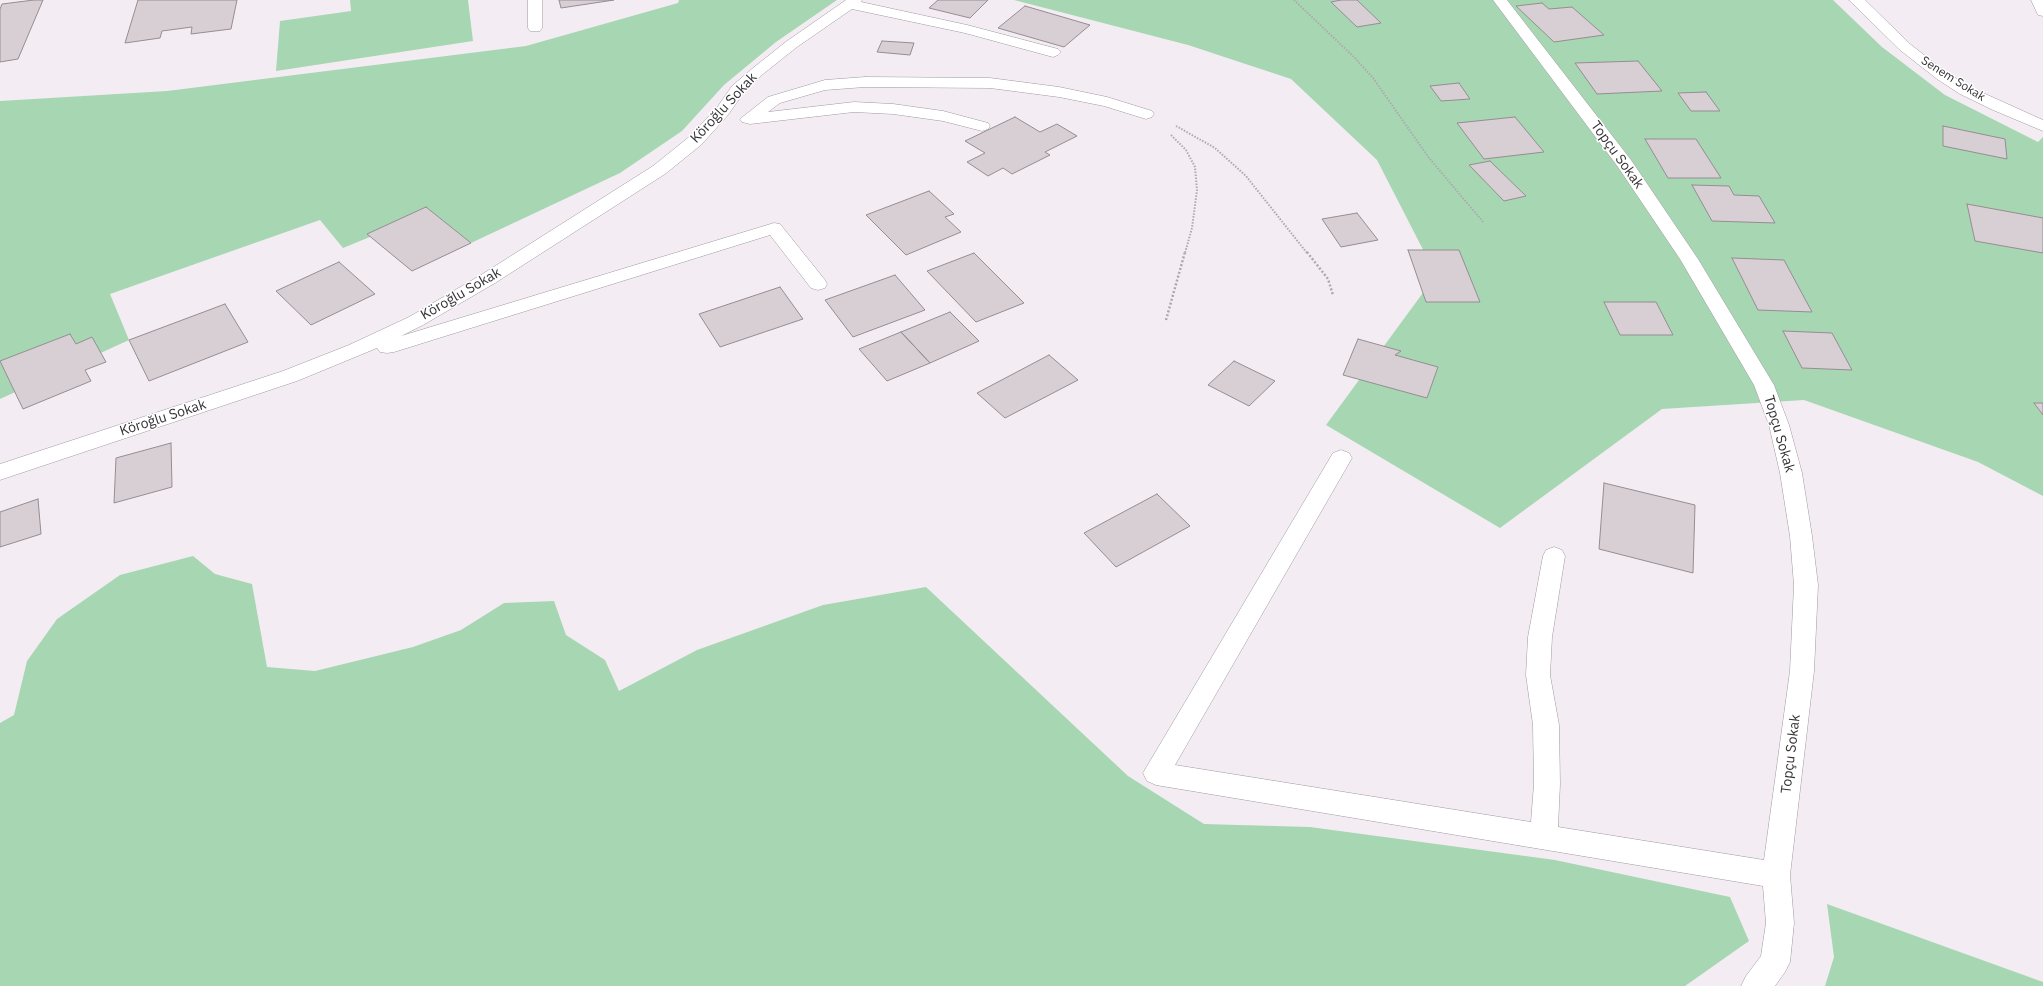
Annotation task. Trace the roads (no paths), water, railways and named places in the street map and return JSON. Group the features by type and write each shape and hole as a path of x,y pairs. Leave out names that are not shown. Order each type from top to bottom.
{"street":[{"path":"535,0 535,28"},
{"name":"Topçu Sokak","path":"1500,0 1625,164 1689,259 1764,385 1780,425 1791,473 1801,536 1806,585 1802,671 1776,875 1780,923 1775,962 1756,986"},
{"name":"Senem Sokak","path":"1856,0 1870,11 1905,47 1942,76 1966,91 2043,126"},
{"path":"2038,0 2043,12"},
{"path":"853,2 967,29 1053,52"},
{"name":"Köroğlu Sokak","path":"0,472 290,376 369,344 416,321 488,279 659,170 695,141 711,124 738,89 758,71 792,44 853,2"},
{"path":"748,119 774,100 802,91 825,85 865,82 990,83 1073,95 1107,102 1146,114"},
{"path":"711,124 854,107 893,109 943,116 982,126"},
{"path":"290,376 774,228 818,284"},
{"path":"1341,458 1156,773 1776,875"},
{"path":"1544,837 1547,784 1546,725 1538,675 1540,637 1554,556"}]}
